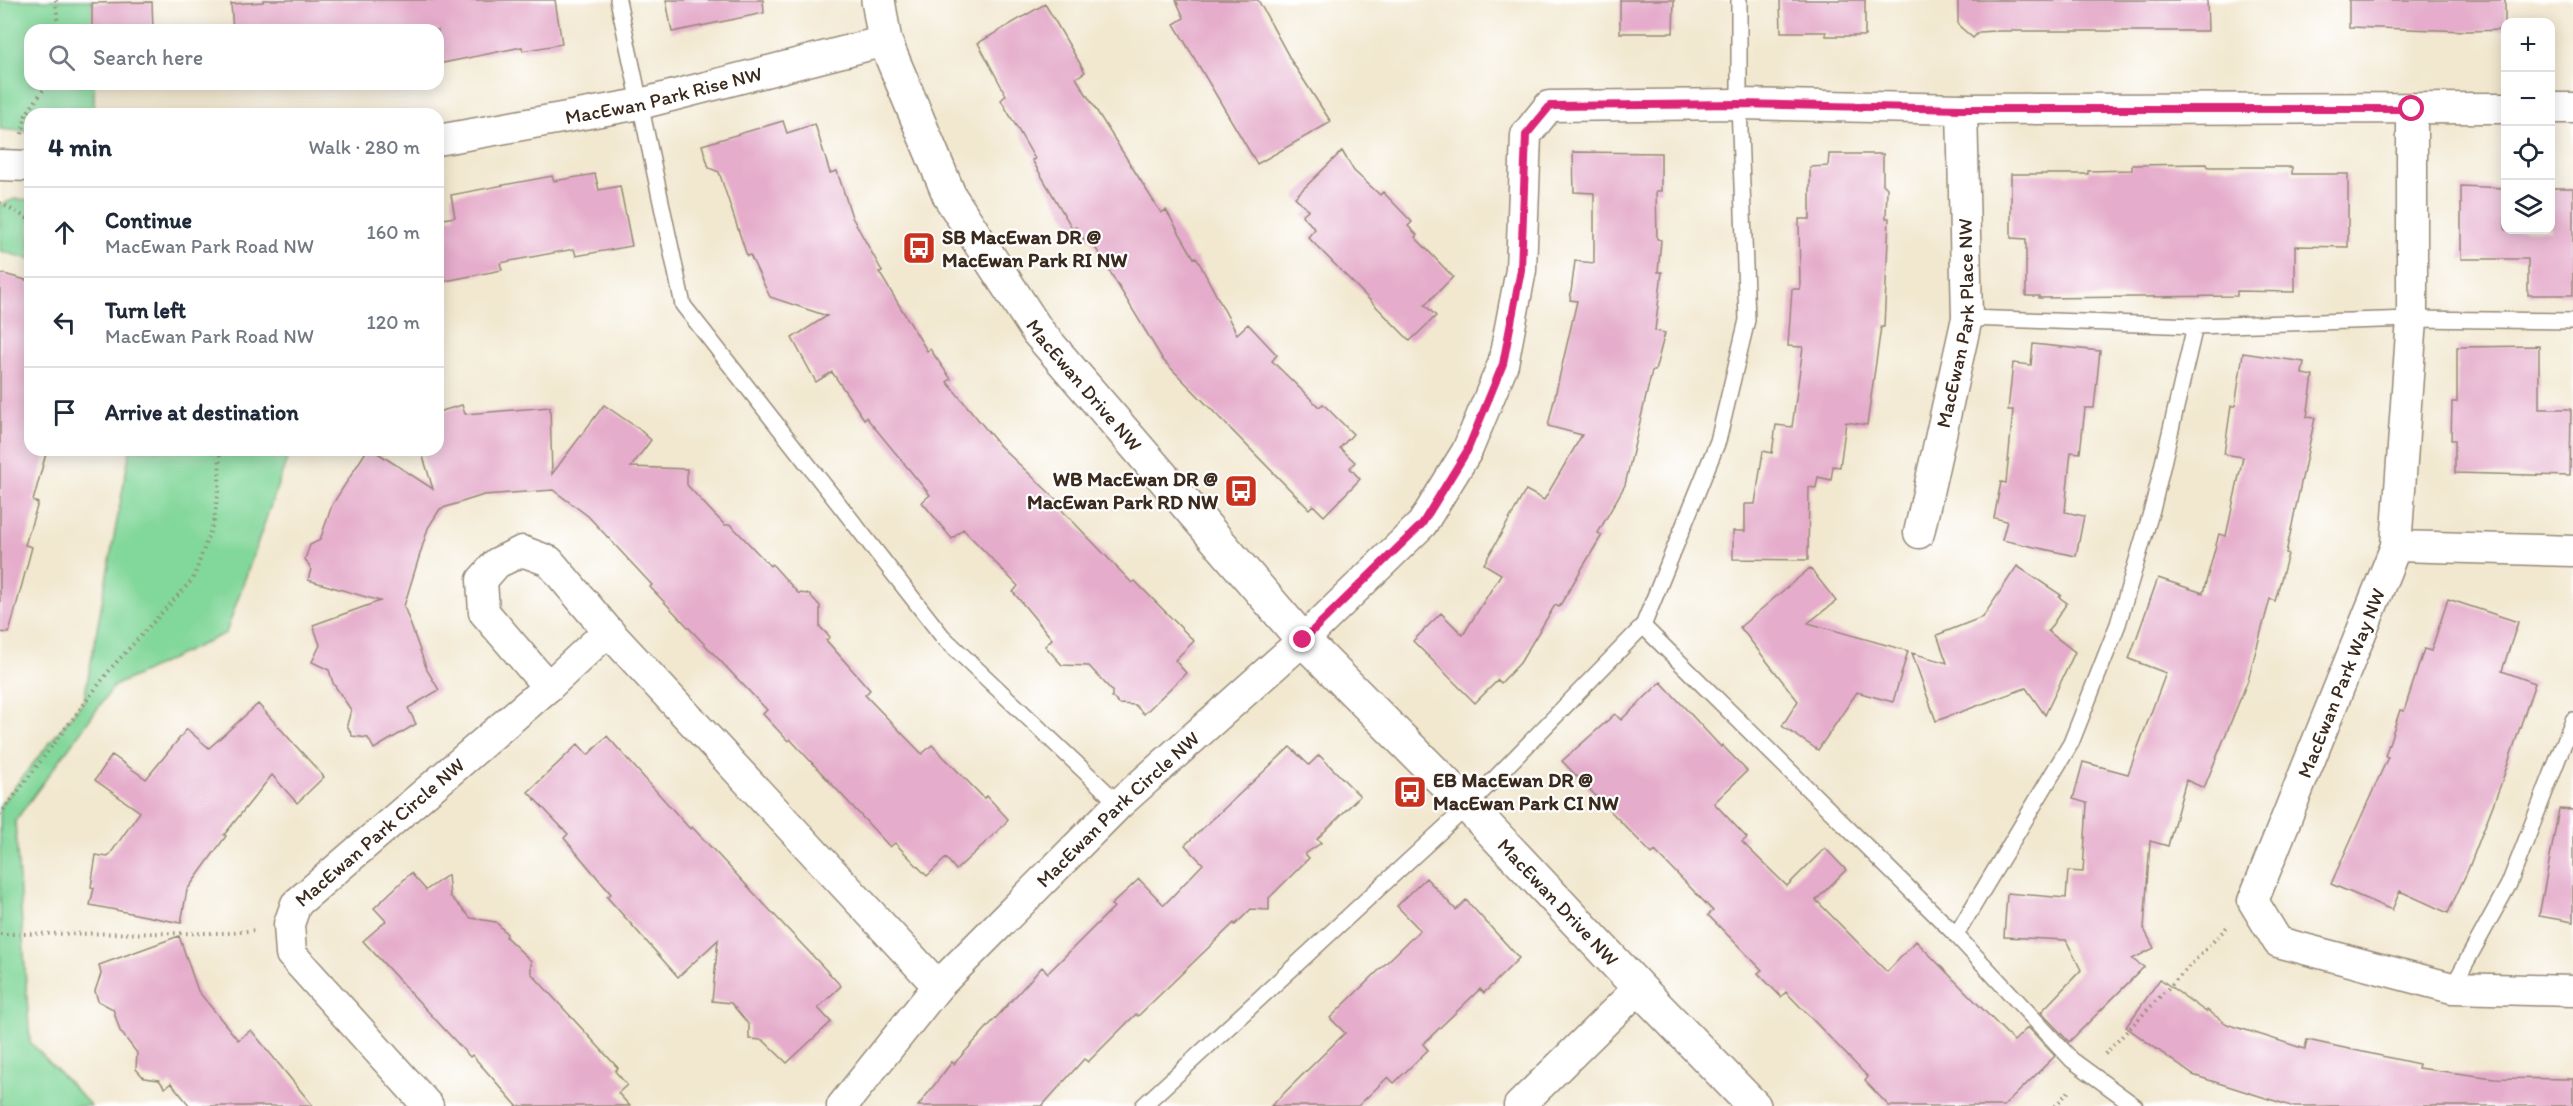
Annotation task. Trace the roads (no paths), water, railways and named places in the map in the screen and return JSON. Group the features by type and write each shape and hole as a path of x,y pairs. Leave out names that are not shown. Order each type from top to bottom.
{"street":[{"name":"MacEwan Drive NW","path":"878,0 885,41 950,197 1038,332 1303,640 1468,806 1639,988 1754,1106"},
{"name":"MacEwan Park Rise NW","path":"444,139 640,104 885,41"},
{"name":"MacEwan Park Circle NW","path":"842,1106 938,987 1119,804 1303,640 1422,524 1467,451 1503,364 1521,270 1526,135 1550,106 1739,104 1962,109 2501,108"},
{"path":"2555,108 2573,108"},
{"name":"MacEwan Park Place NW","path":"1919,533 1967,318 1962,109"},
{"name":"MacEwan Park Way NW","path":"2412,109 2412,319 2396,546 2253,901 2278,942 2452,988"},
{"path":"2396,546 2573,551"},
{"path":"548,687 484,612 482,580 496,562 522,551 549,561 608,631 938,987"},
{"name":"MacEwan Park Circle NW","path":"428,1106 291,954 289,924 296,904 548,687 608,631"},
{"path":"1520,1106 1639,988"},
{"path":"2452,988 2573,991"}],"lane":[{"path":"618,0 683,305 943,637 1119,804"},
{"path":"1143,1106 1468,806 1643,626 1718,441 1748,320 1739,104 1739,0"},
{"path":"1967,318 2195,326 2412,319 2573,321"},
{"path":"1956,935 2071,743 2118,624 2154,506 2195,326"},
{"path":"1643,626 1956,935 2072,1060 2135,1106"},
{"path":"2452,988 2509,884 2573,720"},
{"path":"2557,763 2573,763"}],"place":[{"name":"SB MacEwan DR @ MacEwan Park RI NW","path":"919,248"},
{"name":"WB MacEwan DR @ MacEwan Park RD NW","path":"1241,491"},
{"name":"EB MacEwan DR @ MacEwan Park CI NW","path":"1410,792"}]}
